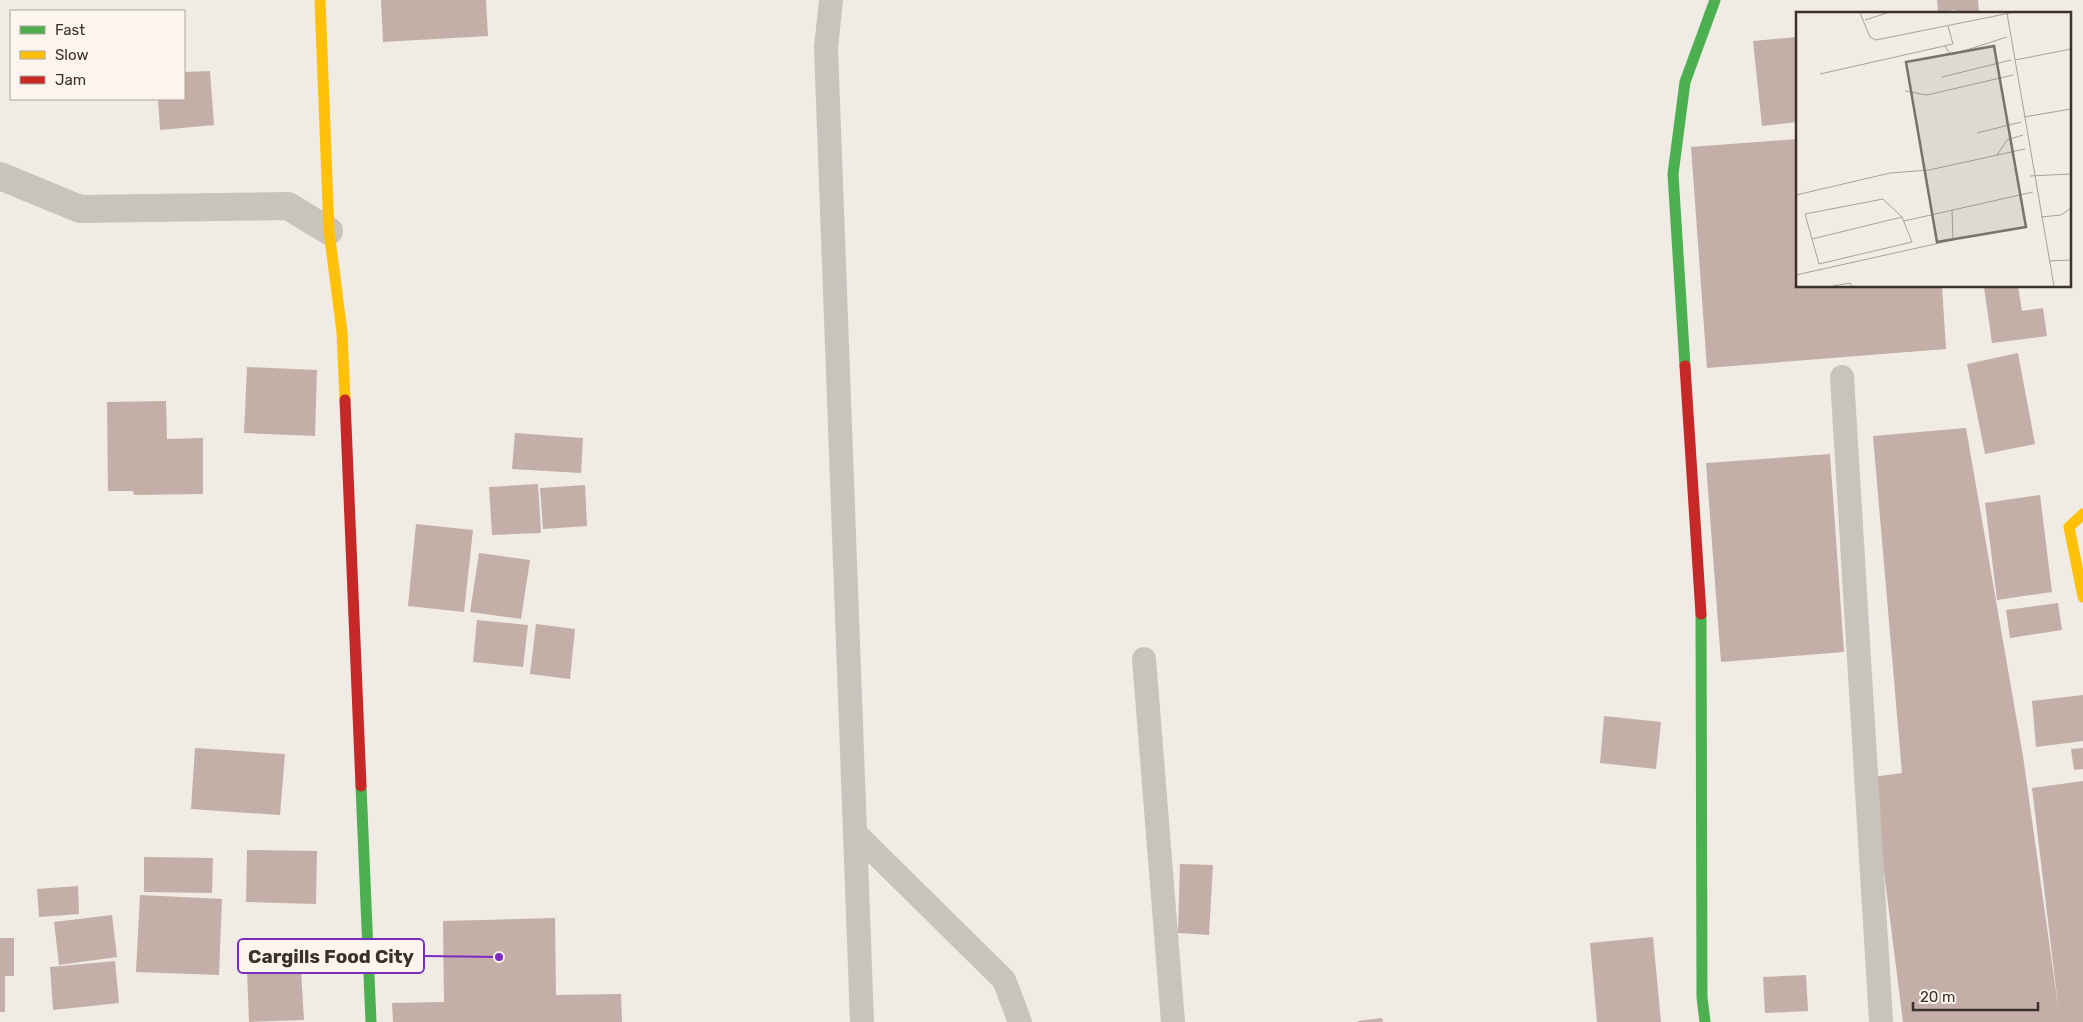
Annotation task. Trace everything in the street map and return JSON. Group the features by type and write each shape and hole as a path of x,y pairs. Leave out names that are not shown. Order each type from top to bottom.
{"street":[{"path":"320,0 329,231 342,332 371,1022"},
{"path":"1705,1022 1702,997 1702,626 1673,174 1685,82 1715,0"},
{"path":"0,176 80,209 288,206 329,231"},
{"path":"2083,514 2069,528 2083,597"}],"lane":[{"path":"831,0 826,48 862,1022"},
{"path":"1842,377 1881,1022"},
{"path":"1144,659 1173,1022"},
{"path":"856,834 1004,980 1020,1022"}],"building":[{"path":"381,0 486,0 488,36 383,42"},
{"path":"1937,0 1978,0 1979,12 1956,12 1956,10 1938,12"},
{"path":"1796,37 1796,122 1762,126 1753,41"},
{"path":"210,71 214,125 160,130 158,100 185,100 185,72"},
{"path":"1796,139 1796,288 1942,288 1946,349 1707,368 1691,147"},
{"path":"1984,288 2018,288 2022,311 2043,308 2047,336 1992,343"},
{"path":"2018,353 2035,444 1985,454 1967,364"},
{"path":"247,367 317,370 315,436 244,433"},
{"path":"166,401 167,439 203,438 203,494 134,495 133,491 108,491 107,402"},
{"path":"1966,428 2023,756 2059,1013 2032,788 2083,781 2083,1022 1903,1022 1872,777 1902,773 1873,436"},
{"path":"515,433 583,438 581,473 512,469"},
{"path":"1830,454 1844,652 1721,662 1706,463"},
{"path":"538,484 541,533 492,535 489,487"},
{"path":"585,485 587,526 543,529 540,488"},
{"path":"2040,495 2052,592 1997,600 1985,503"},
{"path":"416,524 473,530 464,612 408,606"},
{"path":"479,553 530,560 521,619 470,612"},
{"path":"2058,603 2062,630 2010,638 2006,610"},
{"path":"477,620 528,625 523,667 473,662"},
{"path":"536,624 575,629 570,679 530,674"},
{"path":"2083,695 2083,741 2036,747 2032,701"},
{"path":"1604,716 1661,722 1656,769 1600,763"},
{"path":"195,748 285,754 280,815 191,809"},
{"path":"2083,748 2083,769 2074,770 2071,749"},
{"path":"247,850 317,851 316,904 246,902"},
{"path":"144,857 213,858 212,893 144,892"},
{"path":"1180,864 1213,865 1209,935 1178,933"},
{"path":"78,886 79,914 39,917 37,889"},
{"path":"140,895 222,899 219,975 136,972"},
{"path":"112,915 117,957 59,965 54,922"},
{"path":"555,918 556,995 621,994 622,1022 393,1022 392,1003 444,1002 443,921"},
{"path":"1653,937 1661,1022 1597,1022 1590,943"},
{"path":"0,938 14,938 14,976 5,976 5,1012 0,1012"},
{"path":"115,961 119,1003 53,1010 50,967"},
{"path":"301,970 304,1020 249,1022 247,972"},
{"path":"1806,975 1808,1011 1765,1013 1763,977"},
{"path":"1382,1018 1383,1022 1358,1022 1358,1021"}],"traffic: fast":[{"path":"1685,366 1673,174 1685,82 1715,0"},
{"path":"1701,614 1702,997 1705,1022"},
{"path":"361,786 371,1022"}],"traffic: slow":[{"path":"320,0 329,231 342,332 345,400"},
{"path":"2083,514 2069,527 2083,597"}],"traffic: jam":[{"path":"1685,366 1701,614"},
{"path":"345,400 361,786"}],"place":[{"name":"Cargills Food City","path":"499,957"}]}
